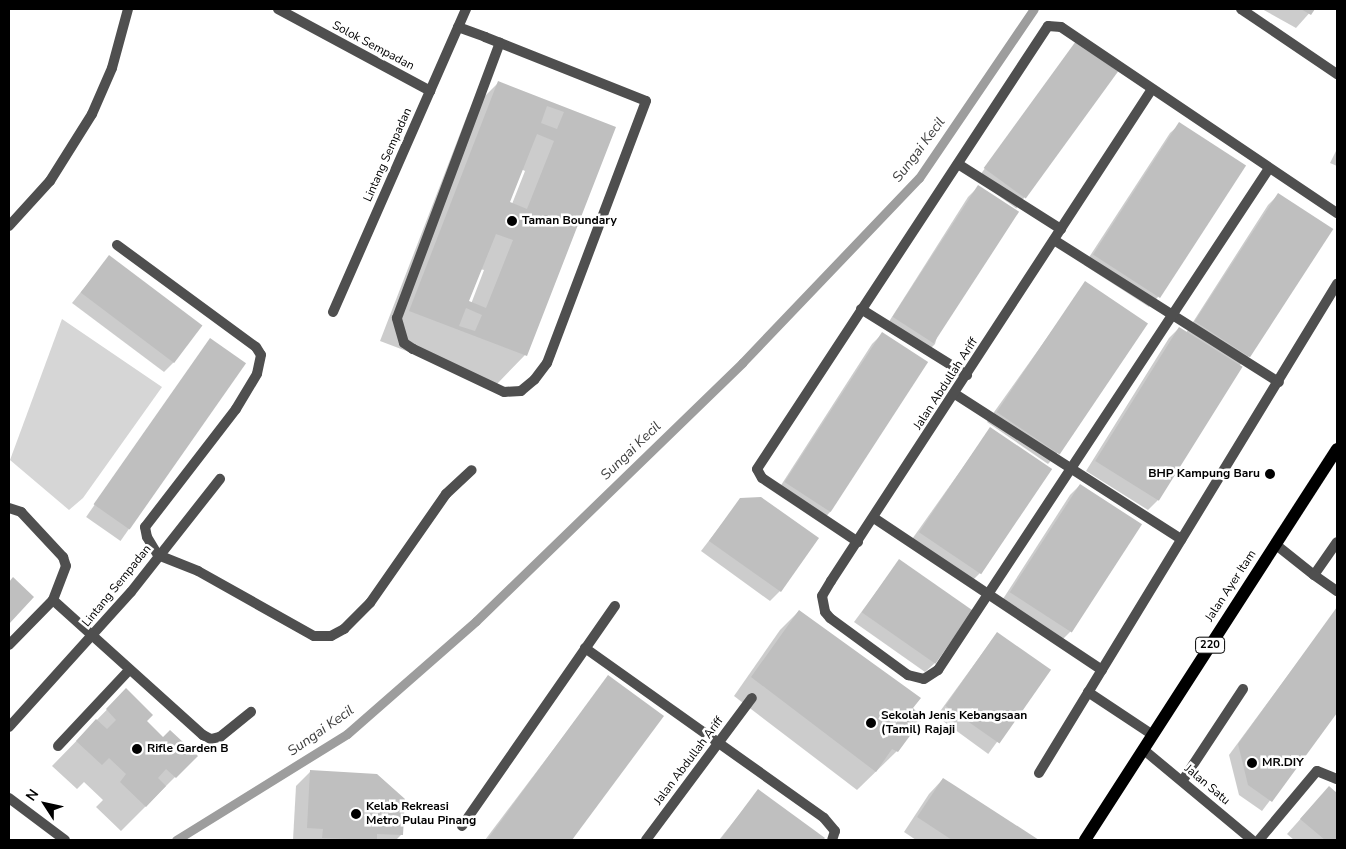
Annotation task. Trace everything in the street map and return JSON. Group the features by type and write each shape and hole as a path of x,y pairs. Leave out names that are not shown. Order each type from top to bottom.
{"main road":[{"name":"Jalan Ayer Itam","path":"1085,840 1337,449"}],"street":[{"path":"9,226 50,181 88,122 112,68 128,9"},
{"name":"Solok Sempadan","path":"278,9 430,91"},
{"name":"Lintang Sempadan","path":"333,312 466,9"},
{"path":"1240,9 1337,74"},
{"path":"458,26 646,101 547,364 534,380 521,391 504,392 404,343 397,318 500,43"},
{"path":"858,542 762,478 757,469 1048,26 1061,27 1268,170 1337,213"},
{"name":"Jalan Abdullah Ariff","path":"990,595 932,676 916,678 903,671 825,612 822,596 967,376 1152,89"},
{"path":"958,164 1061,229"},
{"path":"990,595 1268,170"},
{"path":"1054,240 1279,382"},
{"path":"117,245 256,347 261,355 257,374 236,409 145,527 147,537 158,555 198,571 314,636 331,636 344,629 370,603 446,494 472,470"},
{"path":"1039,773 1337,284"},
{"path":"861,309 967,376"},
{"path":"955,394 1181,539"},
{"name":"Lintang Sempadan","path":"9,727 131,592 158,555 220,479"},
{"path":"9,508 21,512 63,556 66,566 53,600 9,645"},
{"path":"874,518 1102,670"},
{"path":"1314,575 1337,542"},
{"path":"1275,544 1337,591"},
{"path":"53,600 91,637 203,735 211,739 220,737 251,712"},
{"path":"462,826 615,606"},
{"path":"585,648 824,818 835,831 832,840"},
{"path":"58,746 130,670"},
{"path":"1183,780 1243,690"},
{"path":"1088,692 1152,735"},
{"name":"Jalan Abdullah Ariff","path":"646,840 752,698"},
{"name":"Jalan Satu","path":"1144,750 1183,780 1252,840"},
{"path":"1259,840 1317,771 1337,779"},
{"path":"9,798 65,840"}],"shaded area":[{"path":"62,319 162,387 83,498 69,510 10,460"}],"building":[{"path":"1301,9 1315,9 1311,15"},
{"path":"1076,41 1118,72 1026,199 984,168"},
{"name":"Taman Boundary","path":"498,81 616,127 527,356 409,311","holes":["547,106 564,112 557,129 541,123","537,134 554,141 527,209 510,202","496,234 513,240 486,308 469,301","466,308 482,315 475,331 459,326"]},
{"path":"1179,122 1246,166 1160,298 1093,255"},
{"path":"978,185 1019,212 934,343 892,317"},
{"path":"1278,193 1333,229 1250,357 1195,321"},
{"path":"109,255 202,325 174,363 81,293"},
{"path":"1085,281 1148,323 1060,454 997,412"},
{"path":"1179,327 1243,367 1159,501 1095,461"},
{"path":"882,332 928,362 831,512 785,482"},
{"path":"210,338 246,363 130,530 94,504"},
{"path":"990,427 1052,469 981,574 919,532"},
{"path":"1080,484 1142,524 1072,632 1010,592"},
{"path":"761,497 819,538 781,592 709,541 740,498"},
{"path":"899,559 973,611 935,664 862,612"},
{"path":"13,577 34,597 9,624 9,582"},
{"path":"1337,607 1337,713 1272,802 1248,785 1238,744"},
{"name":"Sekolah Jenis Kebangsaan (Tamil) Rajaji","path":"799,610 921,698 913,708 923,718 898,752 892,749 876,772 751,677"},
{"path":"997,632 1051,670 999,744 945,706"},
{"path":"608,675 664,716 572,840 487,840"},
{"name":"Rifle Garden B","path":"126,688 153,715 147,721 163,737 170,730 198,756 176,778 166,769 158,778 166,786 146,807 120,782 126,774 109,758 102,765 76,741 96,719 107,729 116,720 106,709"},
{"name":"Kelab Rekreasi Metro Pulau Pinang","path":"310,770 377,774 405,799 403,835 377,834 377,840 322,838 323,829 307,828"},
{"path":"943,778 1039,840 952,840 917,817"},
{"path":"1329,786 1337,793 1337,840 1325,840 1300,819"},
{"path":"758,789 825,838 823,840 720,840"}],"waterway":[{"name":"Sungai Kecil","path":"176,840 347,734 476,621 742,363 919,178 1034,9"}],"place":[{"name":"Taman Boundary","path":"512,221"},
{"name":"BHP Kampung Baru","path":"1270,474"},
{"name":"Sekolah Jenis Kebangsaan (Tamil) Rajaji","path":"871,723"},
{"name":"Rifle Garden B","path":"137,749"},
{"name":"MR.DIY","path":"1252,763"},
{"name":"Kelab Rekreasi Metro Pulau Pinang","path":"356,814"}]}
